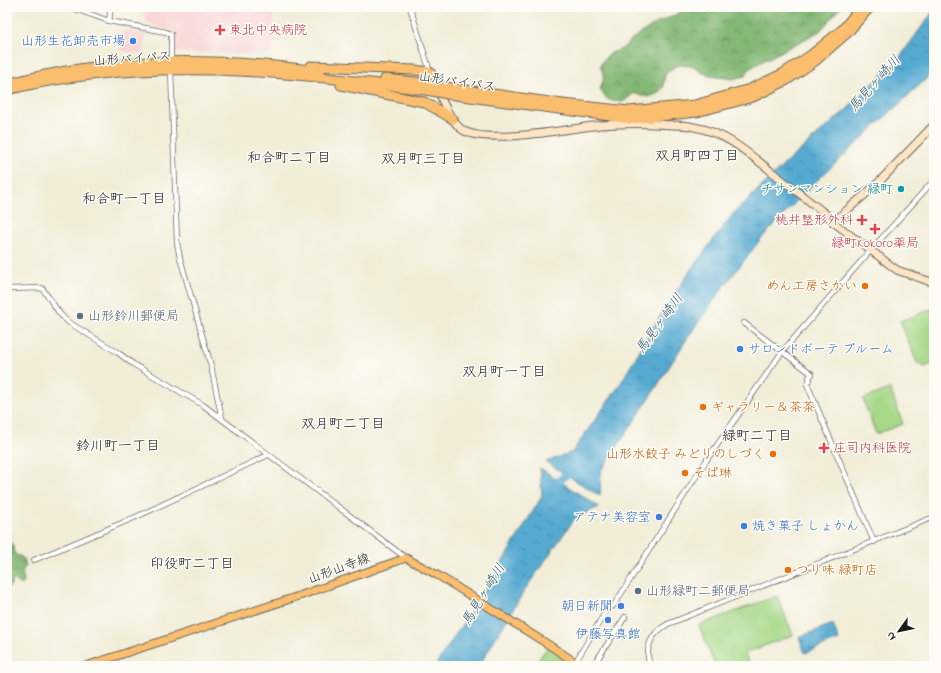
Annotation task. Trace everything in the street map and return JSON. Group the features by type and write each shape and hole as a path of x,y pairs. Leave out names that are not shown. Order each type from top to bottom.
{"highway":[{"name":"山形バイパス","path":"447,90 563,104 629,110 695,105 750,89 782,74 811,55 843,28 862,7"},
{"name":"山形バイパス","path":"7,84 91,66 171,65 227,70 276,69 426,87 632,119 697,112 753,97 787,80 815,62 848,32 870,7"},
{"name":"山形バイパス","path":"7,90 26,85 84,76 171,65"},
{"path":"276,69 414,70 430,72"},
{"path":"276,69 424,102 453,119"}],"main road":[{"path":"406,558 439,576 549,645 576,665"},
{"name":"山形山寺線","path":"86,666 233,616 299,596 406,558"}],"street":[{"path":"70,7 109,21 171,34 177,243 211,366 222,419"},
{"path":"109,21 111,7"},
{"path":"410,7 430,72 447,109 461,129 470,134 511,136 534,135 601,125 664,124 694,126 717,133 735,143 827,215 833,222 897,270 934,283"},
{"path":"833,222 879,182 934,125"},
{"path":"576,665 606,610 614,605 706,461 782,352 934,180"},
{"path":"7,289 42,288 60,314 68,322 134,364 203,405 406,558"},
{"path":"744,324 812,374 809,377 810,380 806,384 874,542"},
{"path":"34,560 136,517 268,455"},
{"path":"650,666 647,650 653,635 663,626 934,517"},
{"path":"593,666 625,617"}],"shaded area":[{"name":"東北中央病院","path":"141,7 274,7 272,54 175,53 175,31 157,28 146,22 143,8"},
{"name":"山形生花卸売市場","path":"124,29 147,33 143,54 120,50"}],"green space":[{"path":"687,7 841,7 820,31 750,68 745,76 732,79 717,77 703,73 692,66 678,65 665,75 663,88 653,96 646,97 634,93 623,102 612,101 606,98 600,89 603,72 600,66 604,59 613,52 622,49 632,39 655,24 677,14"},
{"path":"934,308 934,363 925,367 917,363 900,321"},
{"path":"890,389 903,424 876,434 863,399"},
{"path":"7,541 12,544 14,553 23,558 26,566 22,571 24,581 23,584 19,584 15,579 11,586 7,588"},
{"path":"777,596 793,635 745,653 749,665 715,666 699,625"},
{"path":"549,645 581,666 534,666"}],"water":[{"path":"934,10 934,68 926,79 811,186 761,239 725,285 688,337 601,471 600,496 546,462 572,452 619,386 658,319 694,265 733,214 789,160 846,110 899,58"},
{"path":"540,468 599,507 575,518 526,588 479,666 435,666 500,566 542,496"},
{"path":"833,624 839,640 805,653 799,637"}],"waterway":[{"name":"馬見ヶ崎川","path":"555,490 559,481 574,467"}],"place":[{"name":"東北中央病院","path":"220,30"},
{"name":"山形生花卸売市場","path":"133,41"},
{"name":"チサンマンション 緑町","path":"901,189"},
{"name":"桃井整形外科","path":"862,220"},
{"name":"緑町Kokoro薬局","path":"875,229"},
{"name":"めん工房さかい","path":"865,286"},
{"name":"山形鈴川郵便局","path":"80,316"},
{"name":"サロンドボーテ ブルーム","path":"740,349"},
{"name":"ギャラリー＆茶茶","path":"703,407"},
{"name":"庄司内科医院","path":"824,448"},
{"name":"山形水餃子 みどりのしづく","path":"773,454"},
{"name":"そば琳","path":"685,473"},
{"name":"アテナ美容室","path":"659,517"},
{"name":"焼き菓子 しょかん","path":"744,526"},
{"name":"つり味 緑町店","path":"788,570"},
{"name":"山形緑町二郵便局","path":"638,591"},
{"name":"朝日新聞","path":"621,606"},
{"name":"伊藤写真館","path":"608,620"}],"district":[{"name":"双月町四丁目","path":"697,156"},
{"name":"和合町二丁目","path":"289,158"},
{"name":"双月町三丁目","path":"423,159"},
{"name":"和合町一丁目","path":"124,199"},
{"name":"双月町一丁目","path":"504,372"},
{"name":"双月町二丁目","path":"343,424"},
{"name":"緑町二丁目","path":"757,436"},
{"name":"鈴川町一丁目","path":"118,446"},
{"name":"印役町二丁目","path":"192,564"}]}
